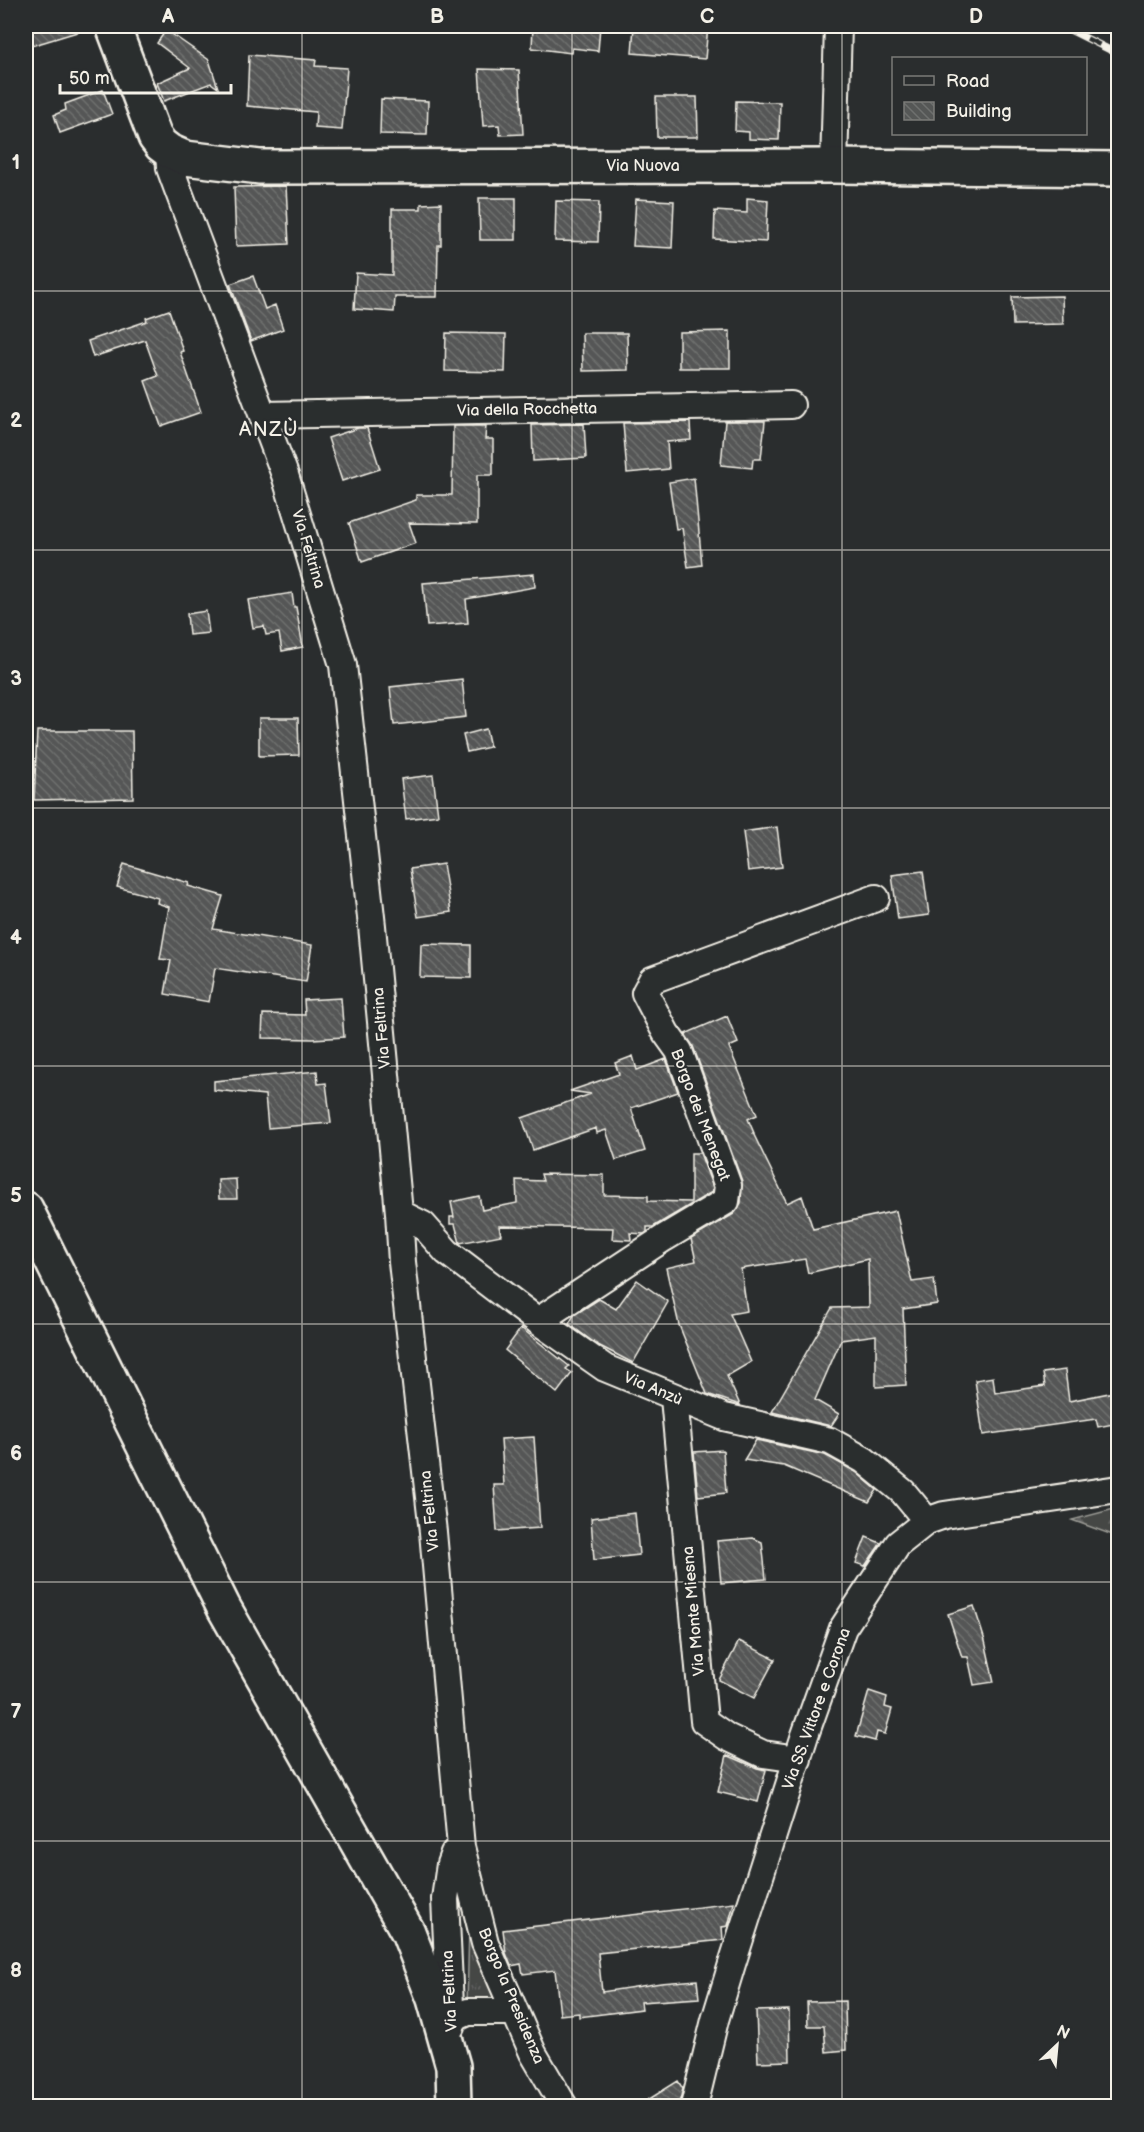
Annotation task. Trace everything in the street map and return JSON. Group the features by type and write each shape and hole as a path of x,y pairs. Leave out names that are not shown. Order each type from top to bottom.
{"street":[{"name":"Via Feltrina","path":"113,26 155,137 169,152 177,187 285,475 343,665 372,926 402,1262 432,1532 461,1847 454,1853 450,1864 446,1899 454,2106"},
{"path":"834,166 838,26"},
{"name":"Via Nuova","path":"169,152 185,158 260,167 834,166 1119,169"},
{"name":"Via della Rocchetta","path":"263,415 791,405"},
{"name":"Borgo dei Menegat","path":"538,1322 726,1201 728,1186 679,1051 666,1033 645,993 652,980 876,898"},
{"name":"Via Feltrina","path":"26,1209 224,1608 408,1932 434,1999 453,2066"},
{"name":"Via Anzù","path":"399,1213 423,1225 447,1252 538,1322 605,1368 724,1417 830,1441 864,1460 903,1492 927,1521"},
{"name":"Via Monte Miesna","path":"674,1398 704,1721 727,1737 763,1754 798,1759"},
{"name":"Via SS. Vittore e Corona","path":"694,2106 715,2020 798,1759 843,1628 898,1544 927,1521 945,1515 1119,1489"},
{"name":"Borgo la Presidenza","path":"461,1847 485,1943 533,2054 564,2106"},
{"path":"451,2025 457,2017 468,2012 515,2012"}],"green space":[{"path":"1118,1508 1118,1537 1072,1520"},
{"path":"469,1925 499,1998 467,2007"}],"building":[{"path":"26,26 84,26 84,30 31,46"},
{"path":"533,26 600,26 598,51 572,48 571,53 532,48"},
{"path":"634,26 708,26 705,59 632,53"},
{"path":"166,30 209,60 218,88 211,83 164,101 157,83 190,68 157,43"},
{"path":"249,55 316,60 315,66 347,68 342,130 315,128 316,112 247,106"},
{"path":"479,69 519,70 523,134 500,135 499,125 483,126"},
{"path":"103,90 112,114 60,133 54,115 66,110 65,104"},
{"path":"656,97 697,97 698,137 657,137"},
{"path":"381,99 428,101 427,135 380,134"},
{"path":"736,101 780,102 779,140 749,139 749,132 735,131"},
{"path":"286,186 289,244 236,246 234,187"},
{"path":"479,198 516,198 516,240 480,240"},
{"path":"747,198 768,200 766,242 714,239 715,211 747,213"},
{"path":"636,199 674,201 672,248 633,246"},
{"path":"556,201 599,202 598,242 555,241"},
{"path":"441,203 437,297 395,297 394,312 354,309 356,273 392,275 392,209 421,209 421,204"},
{"path":"253,276 265,309 275,305 283,329 251,341 230,284"},
{"path":"1062,296 1063,324 1013,325 1012,297"},
{"path":"169,310 183,351 180,352 201,412 161,426 145,381 158,376 145,340 93,357 88,341 147,321 146,318"},
{"path":"730,331 730,368 679,368 679,332"},
{"path":"446,333 506,334 505,372 445,371"},
{"path":"582,333 627,333 628,370 583,371"},
{"path":"725,421 765,421 761,459 753,459 752,468 721,465"},
{"path":"690,422 691,440 667,442 669,469 627,473 623,423"},
{"path":"584,424 586,458 533,461 532,425"},
{"path":"453,426 486,426 485,439 493,439 493,475 477,475 477,524 409,523 416,543 362,562 349,523 416,500 416,495 452,495"},
{"path":"358,428 367,428 380,469 342,481 328,438"},
{"path":"694,478 702,565 688,567 682,528 676,529 669,482"},
{"path":"534,574 535,587 466,599 468,623 427,626 423,583"},
{"path":"292,593 303,647 282,651 279,633 266,635 264,626 253,628 248,600"},
{"path":"206,611 209,633 189,635 187,614"},
{"path":"462,679 466,717 394,725 390,687"},
{"path":"259,718 298,718 299,755 259,756"},
{"path":"486,729 490,747 467,752 463,735"},
{"path":"37,731 132,731 133,798 34,800"},
{"path":"433,775 438,815 406,819 401,779"},
{"path":"777,827 782,867 748,871 743,832"},
{"path":"124,864 189,883 188,886 223,896 213,929 312,945 306,982 215,968 209,1002 165,994 171,960 160,959 169,907 157,903 158,898 117,887"},
{"path":"443,864 451,912 418,917 410,869"},
{"path":"923,871 929,915 898,919 892,875"},
{"path":"421,944 471,945 471,978 420,977"},
{"path":"341,998 344,1037 262,1038 263,1014 305,1015 304,1000"},
{"path":"727,1016 738,1043 729,1047 757,1115 748,1119 787,1203 802,1196 813,1229 896,1211 912,1282 934,1279 937,1304 903,1309 906,1385 876,1387 876,1335 841,1340 815,1400 839,1414 831,1426 772,1412 832,1308 869,1307 868,1259 808,1273 805,1259 741,1269 747,1311 730,1314 751,1362 727,1376 740,1405 707,1394 679,1325 666,1268 696,1261 691,1239 734,1214 741,1203 742,1181 693,1046 685,1034"},
{"path":"633,1056 637,1070 666,1059 678,1092 631,1108 645,1151 616,1160 606,1130 597,1133 596,1128 533,1150 522,1118 591,1094 570,1091 619,1074 615,1063"},
{"path":"317,1071 318,1084 326,1083 331,1123 268,1128 265,1095 214,1090 214,1081"},
{"path":"691,1153 700,1153 713,1188 712,1192 653,1227 647,1227 647,1232 644,1234 630,1233 631,1240 612,1239 613,1228 499,1226 501,1235 460,1243 455,1224 450,1224 450,1217 454,1217 451,1202 479,1196 482,1210 517,1203 516,1180 543,1181 541,1174 604,1175 604,1195 648,1196 648,1201 691,1202"},
{"path":"236,1179 237,1199 219,1199 218,1180"},
{"path":"637,1280 668,1302 633,1363 596,1344 569,1324 574,1315 599,1299 616,1309"},
{"path":"521,1328 569,1366 566,1369 572,1373 557,1393 505,1350"},
{"path":"1065,1370 1069,1401 1119,1391 1119,1423 1098,1427 1096,1419 983,1435 975,1380 993,1377 995,1393 1045,1386 1043,1373"},
{"path":"534,1437 540,1528 497,1531 494,1485 504,1485 501,1439"},
{"path":"756,1440 825,1455 856,1472 877,1490 869,1502 784,1466 744,1460"},
{"path":"723,1450 726,1493 698,1496 694,1452"},
{"path":"635,1513 639,1555 594,1560 591,1518"},
{"path":"866,1537 881,1543 865,1566 856,1563"},
{"path":"753,1538 762,1542 766,1579 721,1583 717,1541"},
{"path":"974,1606 994,1682 974,1685 968,1657 962,1657 948,1614"},
{"path":"739,1641 775,1659 754,1698 719,1680"},
{"path":"869,1691 887,1697 885,1707 892,1709 885,1734 877,1732 875,1741 856,1736"},
{"path":"727,1755 766,1770 758,1802 718,1792"},
{"path":"734,1903 728,1926 722,1927 723,1940 598,1953 602,1992 697,1980 699,1998 641,2002 642,2009 579,2017 579,2013 560,2015 555,1970 523,1974 521,1964 511,1966 506,1953 503,1930"},
{"path":"845,2001 846,2050 826,2052 824,2026 808,2026 807,2002"},
{"path":"789,2010 790,2061 758,2062 756,2011"},
{"path":"678,2081 683,2089 679,2103 674,2106 638,2106"}],"railway":[{"path":"1062,26 1118,54"}],"district":[{"name":"ANZÙ","path":"269,430"}]}
